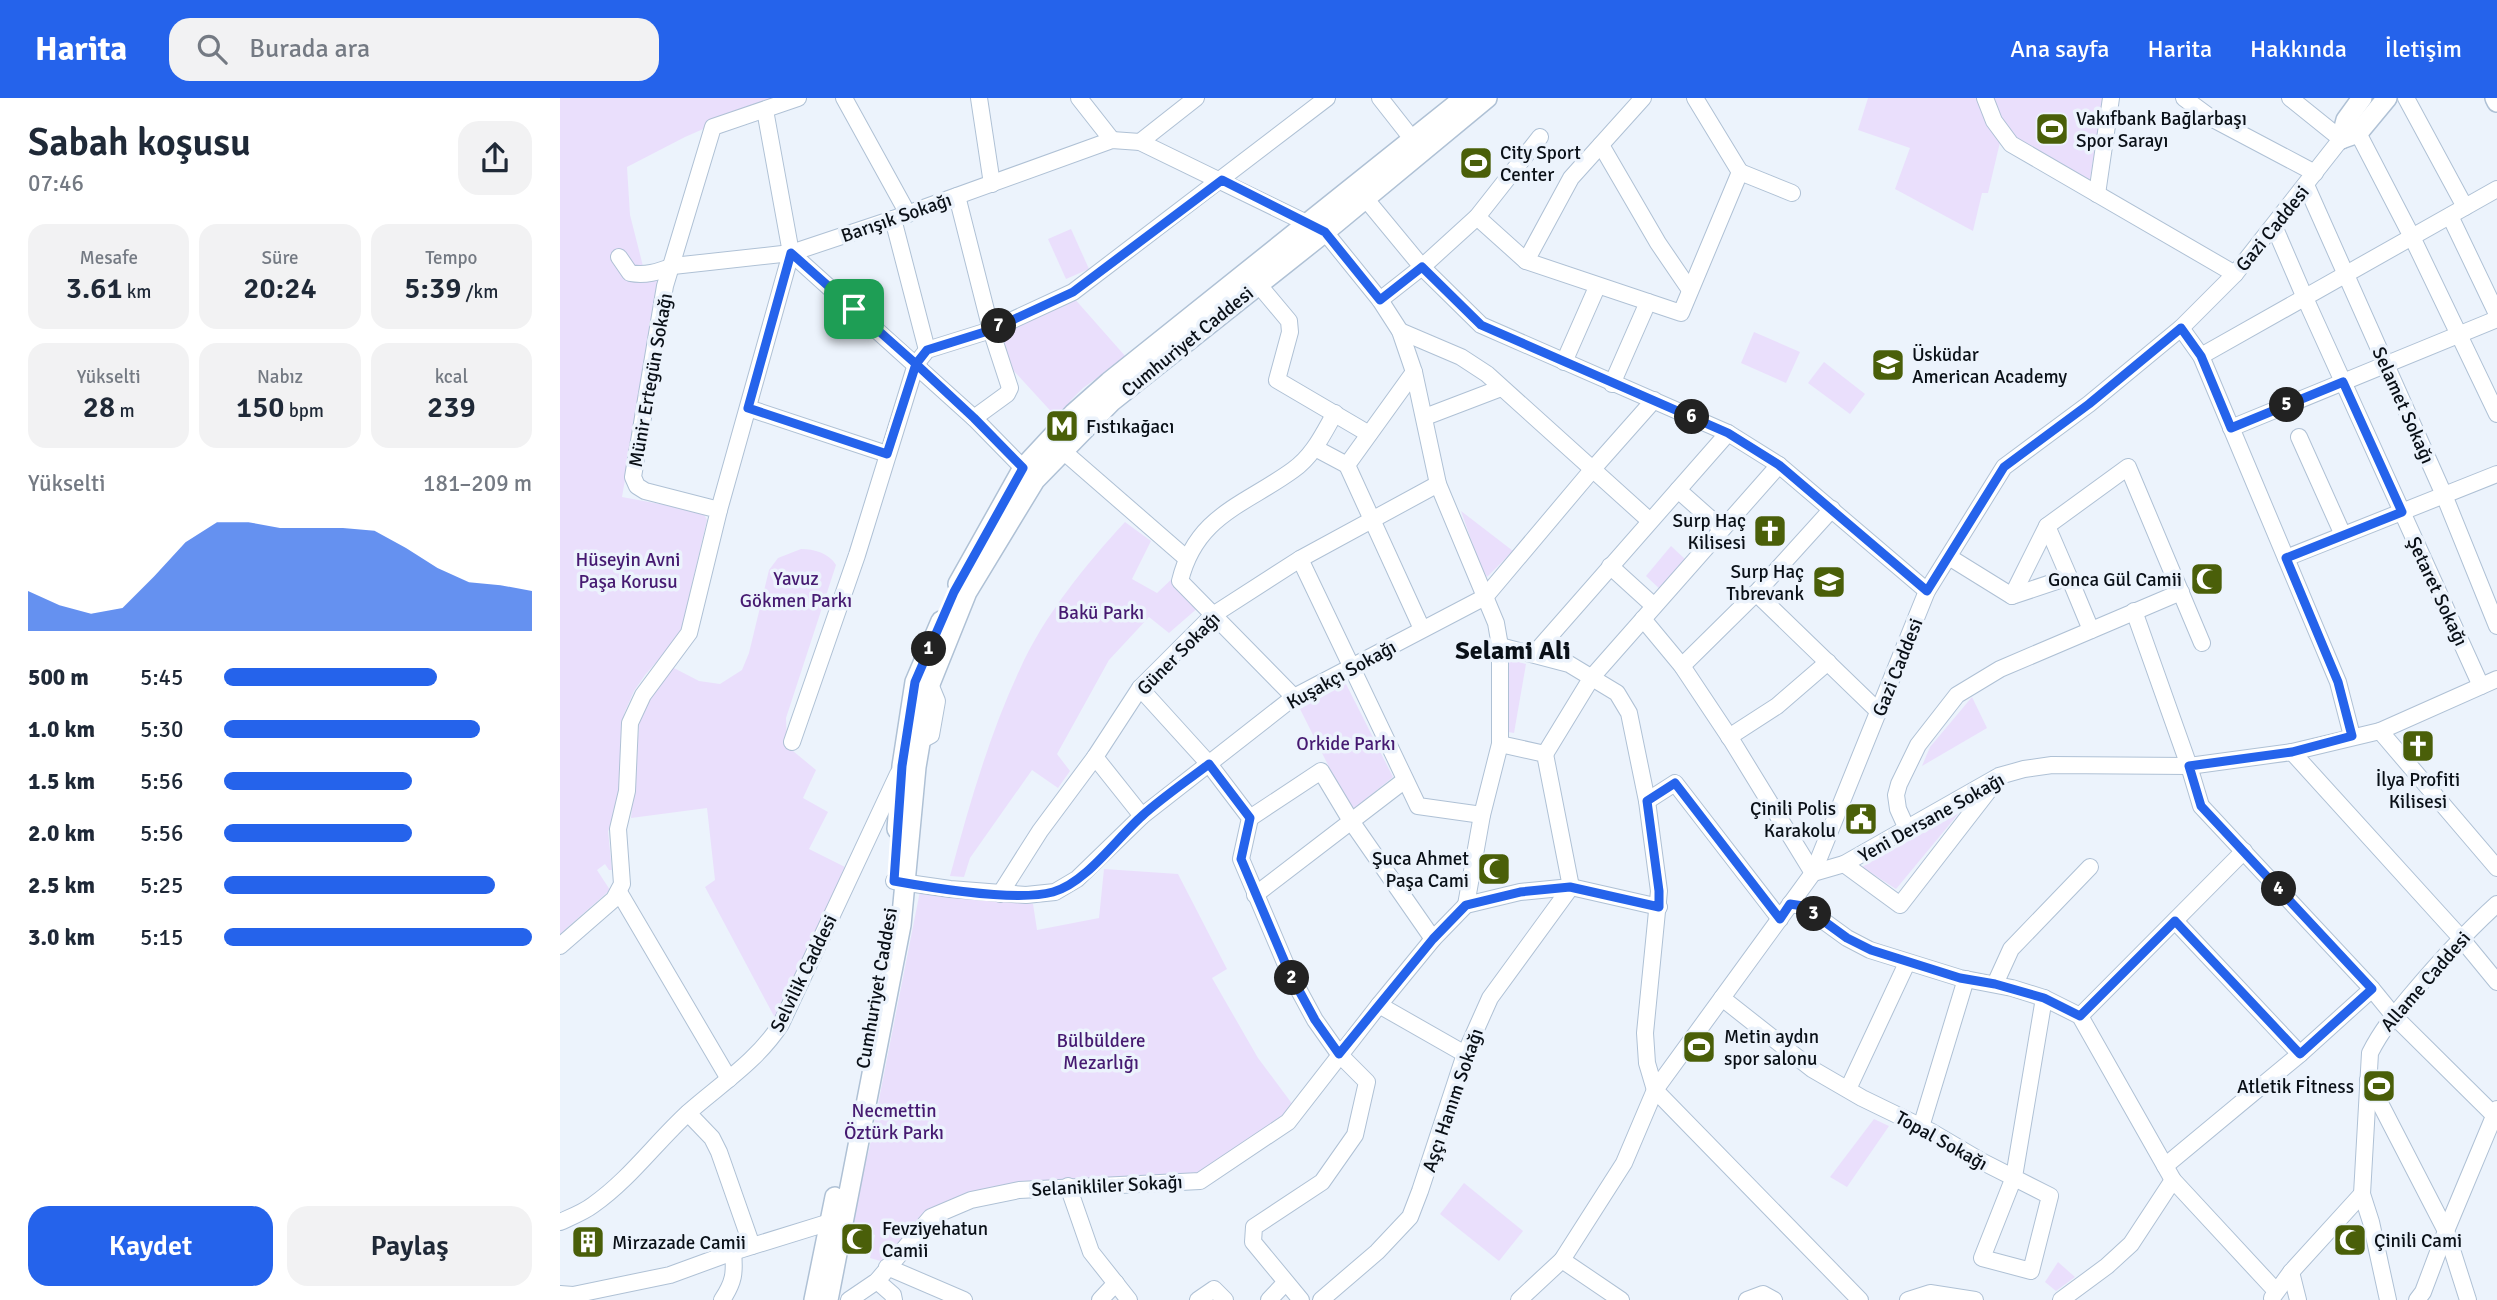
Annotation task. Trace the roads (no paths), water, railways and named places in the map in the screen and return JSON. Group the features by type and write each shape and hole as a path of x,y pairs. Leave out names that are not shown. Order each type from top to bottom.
{"main road":[{"name":"Cumhuriyet Caddesi","path":"814,1300 836,1222 864,1091 890,914 900,882 930,684 967,592 1035,480 1111,402 1258,284 1413,140 1464,98"},
{"name":"Cumhuriyet Caddesi","path":"900,882 902,766 915,682 954,592 1023,468 1074,414 1109,382 1317,227 1365,198 1487,98"},
{"path":"2350,136 2346,120 2362,98"},
{"path":"2350,136 2373,98"},
{"path":"2350,136 2388,98"},
{"name":"Cumhuriyet Caddesi","path":"828,1300 836,1222"}],"street":[{"path":"560,946 606,907 619,892 622,877 618,829 627,791 630,723 643,695 690,633 719,510 791,253 765,110 798,98"},
{"path":"844,98 901,216 927,350"},
{"path":"979,98 992,184"},
{"path":"1079,98 1112,140 1140,142 1317,227 1380,300 1400,331 1414,372 1438,484 1496,623 1500,646 1500,744 1482,815 1466,905 1520,892 1570,887 1659,907"},
{"path":"1140,142 1196,98"},
{"path":"792,742 857,555 916,364 927,350 991,330 1073,292 1327,98"},
{"path":"1380,98 1413,140"},
{"path":"1526,261 1571,178 1643,98"},
{"path":"1695,98 1740,172 1792,193"},
{"path":"1985,98 1994,121 2011,144 2235,274"},
{"path":"2097,194 2111,98"},
{"path":"2185,98 2211,118 2311,179"},
{"path":"2290,98 2350,136 2412,237 2497,414"},
{"path":"2231,428 2497,317 2457,211 2406,98"},
{"name":"Münir Ertegün Sokağı","path":"719,510 645,491 637,486 633,477 665,286 713,127 765,110"},
{"name":"Gazi Caddesi","path":"1519,1300 1562,1261 1624,1163 1656,1090 1813,873 1927,591 2004,467 2089,404 2181,328 2235,274 2311,179 2350,136"},
{"path":"1380,300 1422,267 1477,217 1540,137"},
{"name":"Barışık Sokağı","path":"619,257 630,273 636,275 654,273 673,266 791,253 1112,140"},
{"path":"1601,145 1658,243 1690,290"},
{"path":"1477,217 1526,261 1681,313 1740,172"},
{"name":"Selamet Sokağı","path":"2311,179 2346,275 2444,495 2497,626"},
{"path":"2201,356 2497,189"},
{"path":"957,196 991,330 1010,388 1007,394 974,418"},
{"path":"1365,198 1422,267 1481,325 1728,433 1779,465 1927,591"},
{"name":"Şetaret Sokağı","path":"2274,226 2481,686"},
{"path":"791,253 916,364 1023,468"},
{"path":"1258,284 1289,321 1290,332 1277,380 1369,434"},
{"path":"1564,362 1597,286"},
{"path":"1612,384 1648,302"},
{"path":"2181,328 2201,356 2338,682 2352,736"},
{"path":"1400,331 1461,357 1487,374 1650,521"},
{"path":"1347,465 1414,372"},
{"path":"1425,417 1501,387"},
{"path":"1485,597 1654,400"},
{"path":"748,408 887,454"},
{"path":"1294,697 1180,581 1186,558 1221,514 1294,470 1315,448 1335,413"},
{"path":"1534,654 1728,433"},
{"path":"2299,437 2343,535"},
{"path":"1315,448 1347,465 1422,629"},
{"path":"1063,450 1186,558"},
{"path":"1570,887 1545,754 1592,677 1779,465"},
{"path":"2012,596 2047,526 2128,467 2202,643"},
{"path":"2286,558 2497,474"},
{"name":"Güner Sokağı","path":"1000,894 1040,831 1095,757 1140,688 1213,615 1300,559 1438,484"},
{"path":"1678,490 1722,529"},
{"path":"1682,666 1756,593 1832,509"},
{"path":"2047,526 2091,630"},
{"path":"1950,557 2012,596"},
{"path":"1300,559 1418,806 1482,815"},
{"path":"1609,566 1654,606"},
{"path":"2012,596 2068,577"},
{"path":"1907,829 1898,809 1896,795 1899,784 1919,745 1957,695 2000,669 2181,592"},
{"path":"1756,593 1879,712"},
{"name":"Kuşakçı Sokağı","path":"1000,894 1055,892 1077,880 1142,816 1294,697 1485,597"},
{"path":"2134,611 2201,806 2394,1016 2496,1114 2423,1292 2417,1300"},
{"path":"1643,619 1682,666 1813,873"},
{"path":"1500,646 1569,664 1617,693 1629,713 1647,801 1659,891 1645,1033 1647,1063 1656,1090 1860,1300"},
{"path":"1729,737 1777,706 1828,662"},
{"name":"Yeni Dersane Sokağı","path":"1813,873 1844,864 1999,776 2052,765 2189,766 2292,752 2380,731 2497,679"},
{"path":"1140,688 1209,764 1250,818"},
{"path":"2380,731 2497,868"},
{"path":"1500,744 1545,754"},
{"path":"2292,752 2460,937 2497,982"},
{"path":"1095,757 1142,816"},
{"name":"Selvilik Caddesi","path":"560,1222 591,1207 616,1188 688,1113 755,1058 769,1042 781,1024 902,766"},
{"path":"1301,1300 1253,1242 1254,1227 1322,1182 1355,1135 1367,1082 1339,1054 1315,1020 1289,972 1241,859 1250,818 1321,771 1351,821 1433,939"},
{"path":"1844,864 1900,905 1999,776"},
{"path":"1255,895 1301,863 1405,780"},
{"path":"1647,801 1675,783 1780,919"},
{"path":"2080,1016 2244,851"},
{"path":"1995,984 2011,949 2090,867"},
{"path":"900,882 1000,894"},
{"name":"Aşçı Hanım Sokağı","path":"1321,1300 1377,1252 1410,1217 1465,1054 1490,998 1570,887"},
{"path":"619,892 729,1079"},
{"path":"1790,904 1803,906 1847,938 1871,950 1907,963 2044,998 2080,1016 2169,1173 2273,1295 2362,1194"},
{"name":"Allame Caddesi","path":"2388,1300 2362,1194 2370,1053 2380,1032 2460,937 2497,904"},
{"name":"Selanikliler Sokağı","path":"849,1300 877,1281 931,1217 971,1200 1019,1190 1200,1181 1288,1122 1339,1054 1433,939 1466,905"},
{"path":"2175,921 2300,1054"},
{"path":"1848,1089 1907,963"},
{"path":"1921,1127 1966,979"},
{"path":"2061,1300 2107,1266 2131,1244 2169,1173 2372,989"},
{"name":"Topal Sokağı","path":"1722,999 1812,1069 2014,1177 2044,998"},
{"path":"1379,1005 1465,1054"},
{"path":"2367,1078 2446,1231 2468,1300"},
{"path":"688,1113 712,1138 719,1152 752,1246"},
{"path":"2014,1177 2050,1196 2031,1271 1982,1258 2014,1177"},
{"path":"1068,1186 1091,1252 1129,1300"},
{"path":"560,1294 605,1293 836,1222"},
{"path":"722,1300 735,1272 733,1252"},
{"path":"1562,1261 1621,1300"},
{"path":"887,1267 964,1300"},
{"path":"2291,1272 2298,1300"},
{"path":"877,1281 893,1295 894,1300"},
{"path":"1100,1300 1116,1283"},
{"path":"1269,1300 1285,1283"},
{"path":"1198,1300 1214,1289 1225,1300"},
{"path":"1908,1300 1930,1293 1975,1300"},
{"path":"1747,1300 1763,1294 1774,1300"}],"place":[{"name":"Vakıfbank Bağlarbaşı Spor Sarayı","path":"2052,129"},
{"name":"City Sport Center","path":"1476,163"},
{"name":"Üsküdar American Academy","path":"1888,365"},
{"name":"Fıstıkağacı","path":"1062,426"},
{"name":"Surp Haç Kilisesi","path":"1770,531"},
{"name":"Gonca Gül Camii","path":"2207,579"},
{"name":"Surp Haç Tıbrevank","path":"1829,582"},
{"name":"İlya Profiti Kilisesi","path":"2418,746"},
{"name":"Çinili Polis Karakolu","path":"1861,819"},
{"name":"Şuca Ahmet Paşa Cami","path":"1494,869"},
{"name":"Metin aydın spor salonu","path":"1699,1047"},
{"name":"Atletik Fİtness","path":"2379,1086"},
{"name":"Fevziyehatun Camii","path":"857,1239"},
{"name":"Çinili Cami","path":"2350,1240"},
{"name":"Mirzazade Camii","path":"588,1242"}],"district":[{"name":"Selami Ali","path":"1513,650"}],"park label":[{"name":"Hüseyin Avni Paşa Korusu","path":"628,570"},
{"name":"Yavuz Gökmen Parkı","path":"796,589"},
{"name":"Bakü Parkı","path":"1101,612"},
{"name":"Orkide Parkı","path":"1346,743"},
{"name":"Bülbüldere Mezarlığı","path":"1101,1051"},
{"name":"Necmettin Öztürk Parkı","path":"894,1121"}]}
